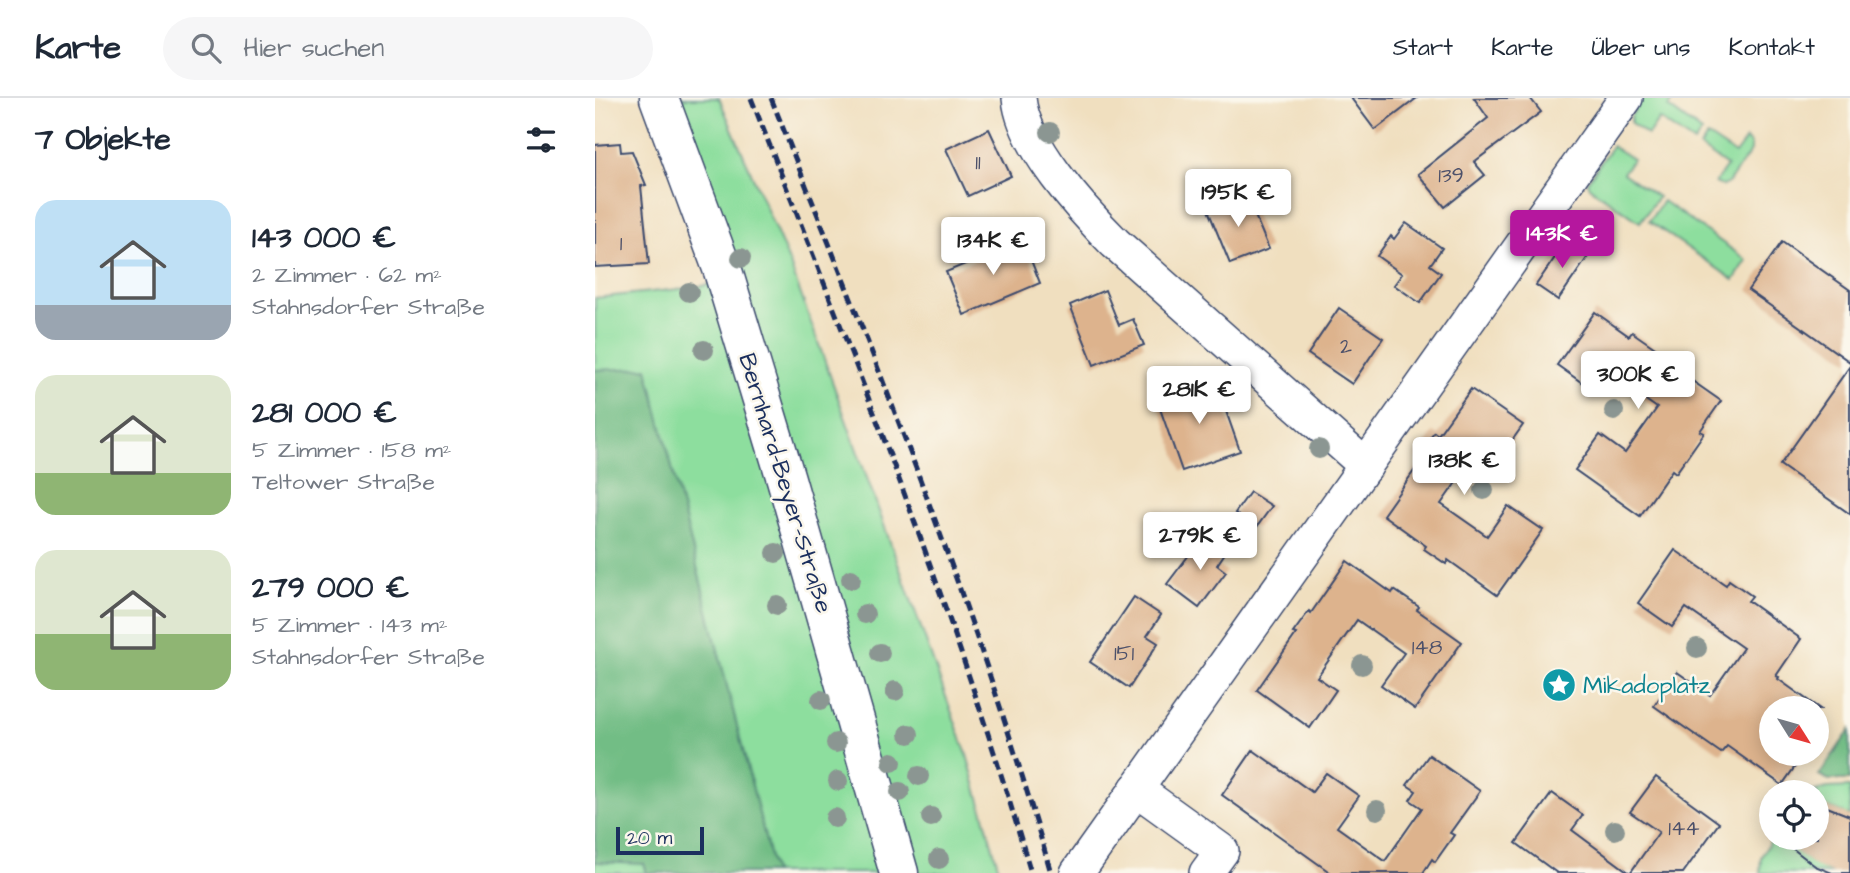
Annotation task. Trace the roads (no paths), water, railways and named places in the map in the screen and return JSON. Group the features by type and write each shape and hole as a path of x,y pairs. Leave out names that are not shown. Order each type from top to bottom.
{"street":[{"name":"Bernhard-Beyer-Straße","path":"659,98 723,271 786,479 898,873"},
{"path":"1019,98 1030,134 1056,174 1091,218 1115,243 1366,466"},
{"path":"1077,873 1626,98"},
{"path":"1136,789 1222,851 1206,873"}],"railway":[{"path":"751,98 900,482 969,676 1031,873"},
{"path":"771,98 921,482 990,676 1051,873"}],"place":[{"name":"Mikadoplatz","path":"1559,685"}]}
